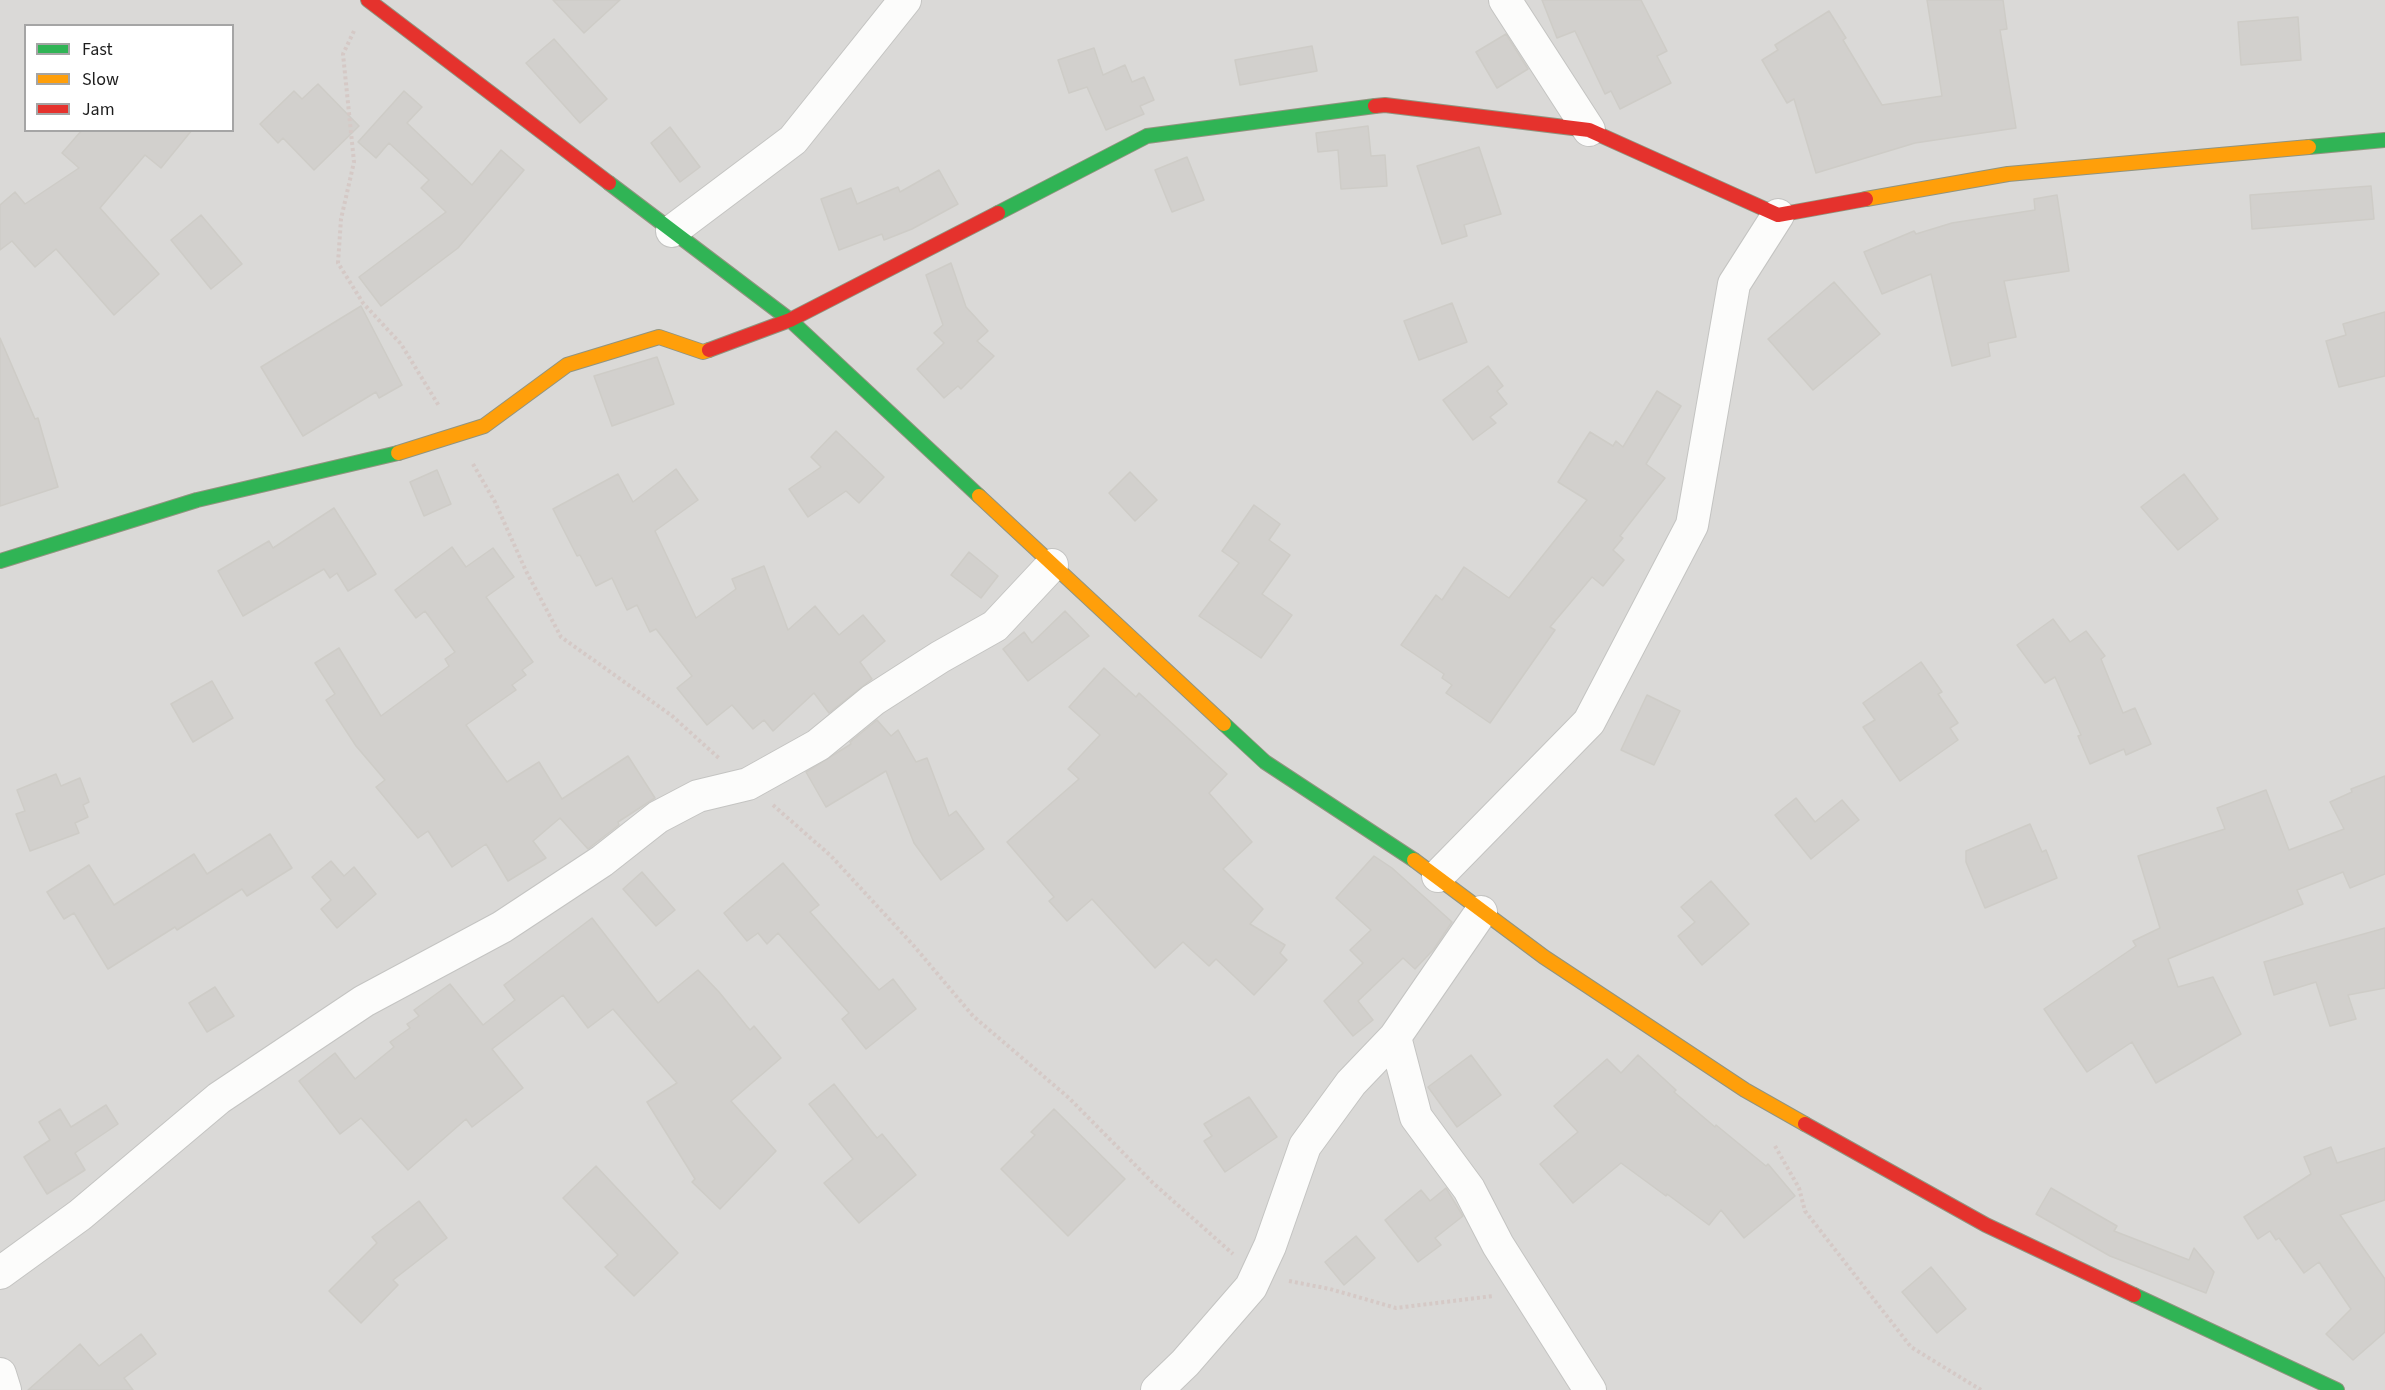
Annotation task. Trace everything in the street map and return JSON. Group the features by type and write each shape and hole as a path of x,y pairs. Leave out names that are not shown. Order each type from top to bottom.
{"street":[{"path":"368,0 790,320 1265,762 1438,876 1480,912 1553,964 1745,1090 1965,1214 2337,1390"},
{"path":"672,231 793,140 905,0"},
{"path":"1504,0 1589,130"},
{"path":"0,561 197,500 397,453 484,426 567,365 659,337 703,352 790,320 1147,136 1385,105 1589,130 1778,215 2008,174 2385,140"},
{"path":"1438,876 1589,722 1692,525 1734,284 1778,215"},
{"path":"0,1273 80,1215 219,1098 364,1001 502,927 602,861 658,817 699,796 748,784 818,745 873,700 940,657 995,626 1052,565"},
{"path":"1157,1390 1185,1363 1251,1287 1270,1246 1305,1146 1351,1083 1395,1037 1480,912"},
{"path":"1395,1037 1416,1117 1469,1190 1498,1245 1590,1390"},
{"path":"0,1374 5,1390"}],"path":[{"path":"1773,1143 1799,1188 1805,1211 1911,1347 1981,1390"}],"shaded area":[{"path":"0,0 2385,0 2385,1390 0,1390"}],"building":[{"path":"553,0 620,0 584,33"},
{"path":"1542,0 1641,0 1667,51 1657,56 1671,83 1620,109 1611,91 1605,94 1575,31 1557,38"},
{"path":"1927,0 2003,0 2007,29 2000,30 2016,128 1915,143 1816,173 1794,99 1787,103 1762,60 1778,50 1775,45 1829,11 1846,38 1843,40 1882,105 1942,96"},
{"path":"2298,17 2301,60 2241,65 2238,22"},
{"path":"1506,34 1528,69 1497,88 1476,52"},
{"path":"554,39 607,99 580,123 526,63"},
{"path":"1312,46 1317,71 1240,85 1235,60"},
{"path":"1094,48 1103,75 1125,65 1132,82 1144,77 1154,100 1140,106 1144,114 1106,130 1087,87 1069,93 1058,60"},
{"path":"318,84 359,126 314,170 283,138 278,143 260,124 294,91 302,99"},
{"path":"404,91 422,107 407,123 472,185 501,150 524,170 458,248 381,306 359,277 446,212 421,188 429,180 389,143 376,158 358,142"},
{"path":"1368,126 1371,156 1385,155 1387,186 1341,189 1338,150 1318,152 1316,133"},
{"path":"670,127 700,167 680,182 651,143"},
{"path":"80,132 190,132 161,168 145,155 100,208 159,274 114,315 56,249 35,267 12,241 0,250 0,205 15,192 25,204 79,168 62,153"},
{"path":"1479,147 1501,214 1464,225 1467,236 1442,244 1417,166"},
{"path":"1187,157 1204,200 1172,212 1155,170"},
{"path":"939,170 958,204 912,229 884,240 882,234 839,250 821,199 851,188 857,204 898,187 900,192"},
{"path":"2371,186 2374,219 2252,229 2250,195"},
{"path":"2057,195 2069,271 2004,281 2016,337 1988,343 1990,356 1952,366 1931,274 1882,294 1864,252 1914,231 1916,234 1952,223 2035,210 2034,199"},
{"path":"201,215 242,264 211,289 171,240"},
{"path":"951,263 966,307 988,331 977,341 994,356 961,389 958,386 944,398 917,369 944,343 934,333 943,325 926,275"},
{"path":"1834,282 1880,334 1813,390 1768,339"},
{"path":"1452,303 1467,342 1419,360 1404,321"},
{"path":"361,306 402,385 379,398 376,392 303,436 261,367"},
{"path":"2385,312 2385,376 2339,387 2326,341 2346,335 2343,324"},
{"path":"0,338 35,419 38,418 58,487 0,506"},
{"path":"657,357 674,404 612,426 594,376"},
{"path":"1488,366 1503,386 1497,391 1507,404 1490,417 1496,423 1473,440 1443,400"},
{"path":"1657,391 1681,406 1646,464 1665,478 1620,536 1623,538 1613,550 1624,560 1603,586 1592,577 1550,627 1555,630 1490,723 1446,693 1452,685 1442,678 1444,674 1401,645 1436,595 1442,600 1464,567 1509,598 1587,500 1558,482 1590,432 1613,446 1616,441 1623,447"},
{"path":"836,431 884,477 859,503 846,491 808,517 789,489 821,467 811,457"},
{"path":"676,469 698,500 655,531 696,618 736,589 732,579 764,566 788,630 815,606 839,635 863,615 885,641 860,662 872,679 829,713 814,693 773,731 764,720 753,729 732,705 707,725 677,688 692,676 656,629 650,632 637,605 627,610 612,578 596,586 580,555 577,556 553,509 618,474 633,502"},
{"path":"437,470 451,504 424,516 410,482"},
{"path":"1130,472 1157,500 1135,521 1109,493"},
{"path":"2184,474 2218,519 2178,550 2141,507"},
{"path":"1254,505 1280,524 1269,540 1290,555 1262,594 1292,615 1261,658 1199,616 1239,563 1222,551"},
{"path":"334,508 376,574 348,591 337,573 330,578 324,569 243,616 218,571 269,541 273,548"},
{"path":"452,547 466,567 493,548 514,577 486,597 533,662 522,670 526,675 512,685 516,690 466,725 507,782 539,762 562,799 628,756 655,798 618,822 619,825 588,849 560,818 533,841 546,858 508,881 486,844 452,867 428,831 418,838 376,787 385,780 356,746 326,700 335,694 315,663 339,648 381,716 449,666 445,659 455,652 425,611 416,618 395,590"},
{"path":"969,552 998,576 981,598 951,575"},
{"path":"1065,611 1089,636 1028,681 1003,649 1024,632 1032,643"},
{"path":"2053,619 2070,642 2086,631 2105,656 2101,659 2123,713 2135,708 2151,744 2126,755 2124,749 2090,764 2078,736 2081,735 2055,677 2045,683 2017,645"},
{"path":"1921,662 1942,692 1938,694 1958,723 1950,728 1958,740 1900,781 1863,727 1875,720 1863,703"},
{"path":"1104,668 1136,697 1139,693 1227,774 1209,793 1252,842 1223,869 1263,909 1250,924 1285,945 1280,953 1287,960 1254,995 1216,959 1209,966 1183,942 1155,968 1092,899 1067,921 1049,901 1054,897 1007,842 1079,779 1068,769 1100,735 1069,707"},
{"path":"212,681 233,718 193,742 171,704"},
{"path":"1647,695 1680,711 1654,765 1621,750"},
{"path":"877,720 891,736 898,730 916,762 927,758 949,816 956,811 984,849 941,880 914,843 886,771 826,807 806,772 851,744 850,742"},
{"path":"56,774 61,786 80,778 89,802 83,805 88,817 75,823 79,833 30,851 16,814 25,811 17,790"},
{"path":"2385,776 2385,874 2350,888 2343,872 2297,890 2303,904 2168,959 2178,987 2213,977 2241,1034 2156,1083 2132,1042 2087,1072 2044,1009 2136,946 2133,941 2160,928 2138,856 2225,829 2217,808 2266,790 2289,850 2344,829 2330,802 2352,792 2351,789"},
{"path":"1796,798 1815,822 1842,800 1859,820 1811,859 1775,815"},
{"path":"2030,824 2042,852 2046,850 2057,878 1985,908 1966,862 1966,851"},
{"path":"270,834 292,868 247,896 242,889 177,930 175,927 108,969 74,913 64,919 47,892 89,865 114,905 194,854 207,874"},
{"path":"1374,856 1392,868 1452,922 1434,949 1415,969 1403,958 1358,1001 1373,1020 1353,1036 1324,1001 1363,963 1350,950 1371,930 1336,898"},
{"path":"331,861 344,876 354,867 376,894 337,928 321,909 331,900 312,877"},
{"path":"783,863 819,905 810,912 879,990 893,979 916,1009 866,1049 842,1019 849,1013 778,933 767,944 758,933 747,941 724,913"},
{"path":"642,872 675,910 656,926 623,889"},
{"path":"1711,881 1749,924 1702,965 1678,936 1695,922 1681,907"},
{"path":"592,918 658,1003 698,970 750,1030 754,1026 781,1058 731,1101 776,1151 720,1209 692,1182 695,1179 647,1102 677,1083 613,1009 588,1028 563,995 492,1049 523,1088 472,1127 466,1119 408,1170 361,1118 340,1134 299,1081 335,1053 355,1079 394,1047 390,1042 410,1028 407,1024 419,1016 414,1010 450,984 483,1025 515,1000 504,985"},
{"path":"2385,928 2385,988 2348,995 2356,1019 2330,1026 2316,982 2274,995 2264,962"},
{"path":"215,987 234,1016 207,1032 189,1003"},
{"path":"1471,1055 1501,1095 1457,1127 1428,1087"},
{"path":"1638,1055 1676,1090 1674,1092 1715,1127 1716,1125 1766,1166 1768,1164 1795,1196 1744,1238 1721,1210 1709,1225 1621,1163 1573,1203 1540,1164 1578,1132 1554,1106 1607,1059 1621,1073"},
{"path":"834,1084 877,1138 882,1134 916,1175 859,1223 824,1183 853,1159 809,1104"},
{"path":"1249,1097 1277,1137 1225,1172 1204,1141 1212,1136 1204,1124"},
{"path":"106,1105 118,1124 75,1153 85,1170 47,1194 24,1157 50,1140 39,1122 60,1109 71,1127"},
{"path":"1054,1109 1125,1179 1068,1236 1001,1169 1035,1135 1031,1132"},
{"path":"2331,1147 2337,1163 2385,1148 2385,1200 2340,1215 2385,1279 2385,1332 2353,1360 2326,1334 2351,1309 2319,1262 2304,1273 2279,1238 2276,1240 2270,1231 2258,1239 2244,1217 2311,1174 2304,1157"},
{"path":"596,1166 678,1253 634,1296 605,1267 618,1255 563,1198"},
{"path":"1446,1188 1463,1216 1435,1238 1441,1245 1418,1262 1385,1220 1421,1190 1430,1201"},
{"path":"2051,1188 2117,1226 2114,1231 2189,1260 2194,1248 2214,1272 2206,1293 2110,1256 2036,1214"},
{"path":"419,1201 447,1238 393,1280 398,1285 361,1323 329,1291 377,1243 372,1237"},
{"path":"1356,1236 1375,1258 1344,1285 1325,1262"},
{"path":"1931,1267 1966,1309 1937,1333 1902,1292"},
{"path":"141,1334 156,1354 124,1378 133,1390 28,1390 80,1344 99,1366"}],"traffic: fast":[{"path":"998,213 1147,136 1375,106"},
{"path":"2309,147 2385,140"},
{"path":"609,183 790,320 979,496"},
{"path":"0,561 197,500 398,453"},
{"path":"1224,724 1265,762 1414,860"},
{"path":"2134,1295 2337,1390"}],"traffic: slow":[{"path":"1866,199 2008,174 2309,147"},
{"path":"398,453 484,426 567,365 659,337 703,352 709,350"},
{"path":"979,496 1224,724"},
{"path":"1414,860 1544,957 1745,1090 1805,1124"}],"traffic: jam":[{"path":"368,0 609,183"},
{"path":"1375,106 1385,105 1589,130 1778,215 1866,199"},
{"path":"709,350 790,320 998,213"},
{"path":"1805,1124 1986,1225 2134,1295"}]}
